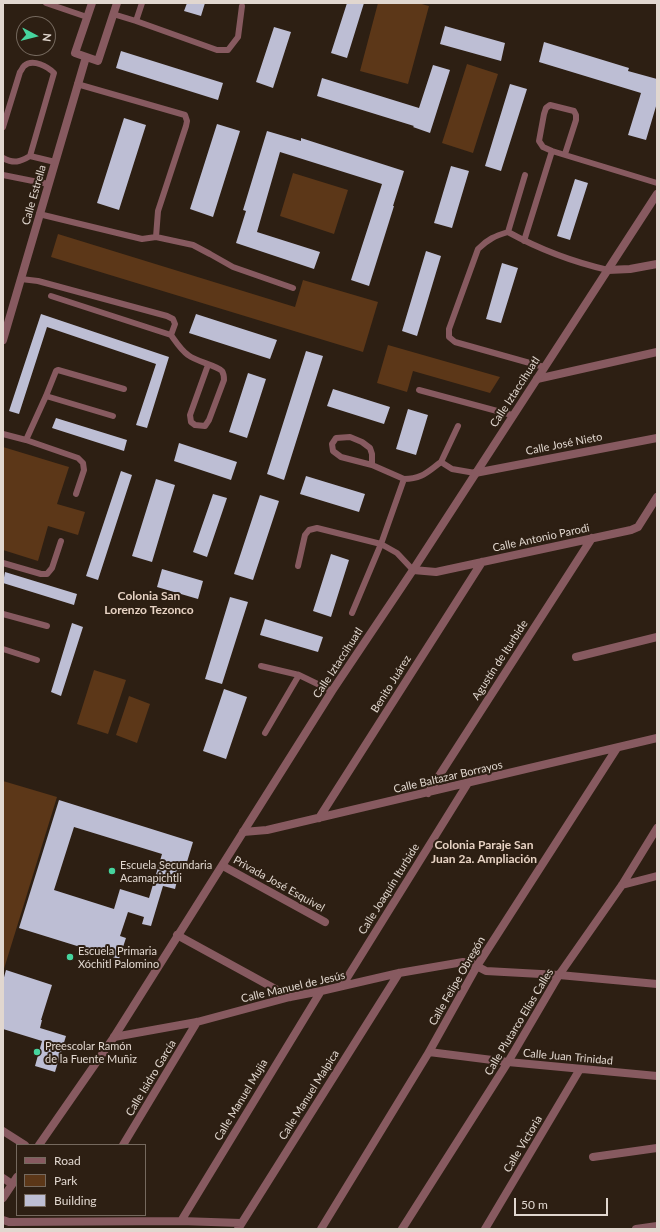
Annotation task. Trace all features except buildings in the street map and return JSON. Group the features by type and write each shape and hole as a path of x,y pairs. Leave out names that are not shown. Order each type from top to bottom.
{"street":[{"path":"92,3 75,54 98,61 117,3"},
{"name":"Calle Estrella","path":"3,340 86,57"},
{"name":"Calle Iztaccihuatl","path":"40,1144 114,1037 332,691 657,194"},
{"path":"608,270 630,269 657,264"},
{"path":"537,379 657,352"},
{"name":"Calle José Nieto","path":"475,473 657,438"},
{"name":"Calle Antonio Parodi","path":"412,570 436,572 638,527 657,497"},
{"name":"Agustín de Iturbide","path":"428,793 592,538"},
{"name":"Benito Juárez","path":"319,818 482,562"},
{"path":"576,657 657,637"},
{"name":"Calle Baltazar Borrayos","path":"243,832 267,830 657,738"},
{"name":"Calle Felipe Obregón","path":"321,1229 429,1052 477,966 617,748"},
{"name":"Calle Joaquín Iturbide","path":"342,986 468,783"},
{"name":"Calle Plutarco Elías Calles","path":"402,1229 508,1062 559,975 622,885 657,828"},
{"name":"Privada José Esquivel","path":"223,866 325,922"},
{"path":"622,885 657,876"},
{"path":"178,935 290,997"},
{"name":"Calle Manuel de Jesús","path":"114,1037 197,1022 290,997 398,973 463,962 471,963 486,971 559,975 657,984"},
{"name":"Calle Manuel Malpica","path":"240,1226 398,973"},
{"name":"Calle Manuel Mujia","path":"181,1221 321,991"},
{"name":"Calle Isidro García","path":"124,1144 197,1022"},
{"name":"Calle Juan Trinidad","path":"429,1052 508,1062 657,1076"},
{"name":"Calle Victoria","path":"485,1229 580,1069"},
{"path":"3,1131 22,1144"},
{"path":"593,1157 657,1148"},
{"path":"3,1178 15,1181 3,1198"},
{"path":"3,1220 9,1222 57,1226 181,1221 240,1226"},
{"path":"149,1229 154,1221"},
{"path":"636,1229 657,1226"}],"lane":[{"path":"46,3 87,17"},
{"path":"136,21 142,3"},
{"path":"113,14 217,50 228,50 238,37 242,6"},
{"path":"3,127 20,72 25,65 33,62 48,67 54,74 30,156 22,161 10,162 3,158"},
{"path":"78,84 185,114 187,120 186,126 158,211 156,237"},
{"path":"565,154 576,120 576,115 574,111 550,105 546,108 544,114 539,141 543,147 552,150 657,183"},
{"path":"524,241 552,150"},
{"path":"30,156 54,162"},
{"path":"3,175 48,184"},
{"path":"508,232 525,176"},
{"path":"39,214 142,239 156,237 193,246 233,268 293,288"},
{"path":"544,367 455,342 450,337 449,329 478,249 486,241 508,232 547,251 586,265 608,270"},
{"path":"21,279 38,281 167,316 173,319 175,324 171,335"},
{"path":"51,296 171,335 187,354 196,360 208,365 222,371 224,380 209,420 205,426 195,425 191,422 190,415 208,365"},
{"path":"26,440 56,371 58,370 124,389"},
{"path":"418,390 512,415"},
{"path":"46,396 113,416"},
{"path":"372,465 372,454 370,448 362,442 350,437 336,438 332,444 333,451 341,457 372,465 404,479 413,479 421,477 441,462 458,426"},
{"path":"3,434 26,440 78,458 83,463 84,470 76,494"},
{"path":"441,462 452,469 475,473"},
{"path":"352,613 381,544 404,479"},
{"path":"298,566 305,534 309,530 317,528 381,544 397,553 412,570"},
{"path":"3,563 40,574 47,574 52,568 61,541"},
{"path":"3,614 47,626"},
{"path":"3,649 37,660"},
{"path":"261,666 299,676 332,691"},
{"path":"265,733 299,676"}],"green space":[{"path":"378,3 418,3 429,6 408,84 360,71"},
{"path":"467,64 498,74 473,153 442,143"},
{"path":"293,173 348,190 334,234 280,216"},
{"path":"58,234 295,307 303,280 378,302 363,352 51,257"},
{"path":"388,345 500,377 490,393 413,371 407,392 377,383"},
{"path":"3,447 69,467 57,504 85,512 78,535 48,526 38,561 3,550"},
{"path":"94,670 126,680 108,734 77,724"},
{"path":"129,696 150,704 137,743 116,735"},
{"path":"3,781 57,797 3,972"}],"place":[{"name":"Escuela Secundaria Acamapichtli","path":"112,871"},
{"name":"Escuela Primaria Xóchitl Palomino","path":"70,957"},
{"name":"Preescolar Ramón de la Fuente Muñiz","path":"37,1052"}],"district":[{"name":"Colonia San Lorenzo Tezonco","path":"149,603"},
{"name":"Colonia Paraje San Juan 2a. Ampliación","path":"484,852"}]}
